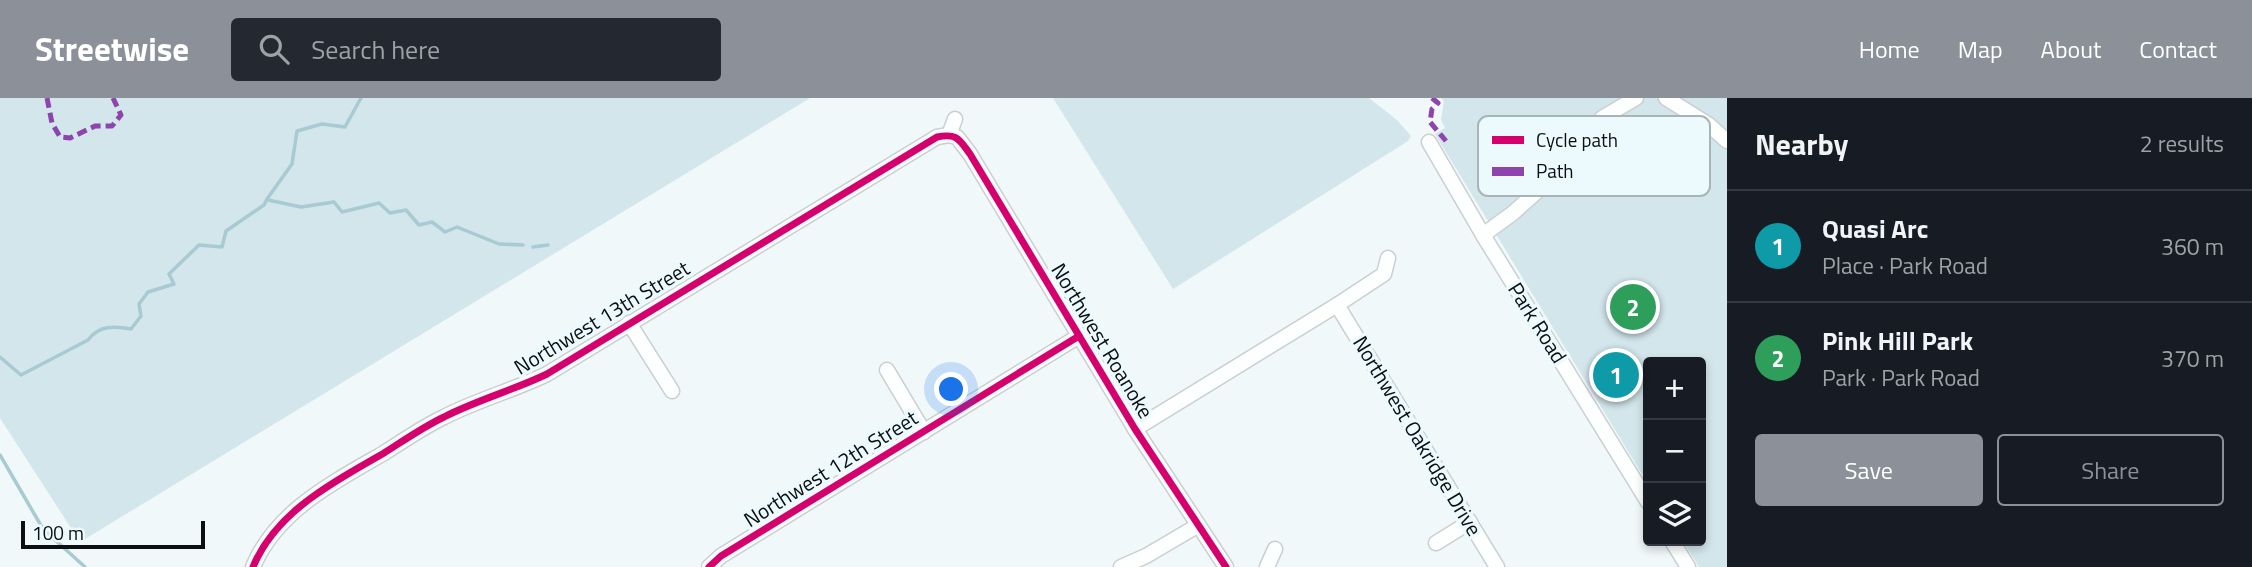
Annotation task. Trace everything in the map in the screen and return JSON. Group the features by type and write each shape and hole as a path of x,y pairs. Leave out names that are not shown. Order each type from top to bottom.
{"street":[{"path":"1605,116 1636,98"},
{"path":"1667,98 1695,116"},
{"path":"949,135 955,120"},
{"path":"1710,126 1727,141"},
{"name":"Northwest 13th Street","path":"253,567 261,548 292,512 323,489 444,417 547,374 937,137 949,135"},
{"name":"Northwest Roanoke","path":"949,135 957,138 970,154 1135,429 1226,567"},
{"name":"Park Road","path":"1429,142 1483,235 1643,494"},
{"path":"1483,235 1532,196"},
{"path":"1135,429 1384,274 1388,258"},
{"name":"Northwest Oakridge Drive","path":"1337,305 1497,567"},
{"path":"629,323 672,391"},
{"name":"Northwest 12th Street","path":"709,567 722,556 1079,336"},
{"path":"887,370 924,432"},
{"path":"1436,543 1470,522"},
{"path":"1121,567 1146,556 1197,526"},
{"path":"1675,546 1688,567"},
{"path":"1267,567 1275,549"}],"shaded area":[{"path":"0,98 810,98 80,542 0,418"},
{"path":"1053,98 1369,98 1397,120 1411,136 1408,141 1173,289"},
{"path":"1441,98 1727,98 1727,567 1699,567 1686,546 1706,546 1706,357 1643,357 1643,476 1435,134 1445,128 1441,120 1444,101"}],"waterway":[{"path":"0,357 21,375 88,340 102,329 131,329 141,316 139,304 148,292 174,284 169,274 199,245 222,247 226,231 264,205 292,164 297,131 322,124 345,127 361,98"},
{"path":"268,200 301,207 334,202 342,212 379,203 390,213 406,210 419,225 432,222 445,232 457,227 499,244 523,245"},
{"path":"533,247 548,245"},
{"path":"0,455 43,529 85,567"}],"marked path":[{"path":"47,98 52,123 60,137 70,138 95,126 112,126 121,115 113,98"},
{"path":"1432,98 1438,103 1432,109 1430,122 1446,141"}],"cycle path":[{"path":"253,567 263,547 291,514 346,475 436,421 547,374 937,137 949,136 960,141 970,154 1135,429 1226,567"},
{"path":"709,567 721,556 1079,336"}],"place":[{"name":"Pink Hill Park","path":"1633,307"},
{"name":"Quasi Arc","path":"1616,375"}]}
